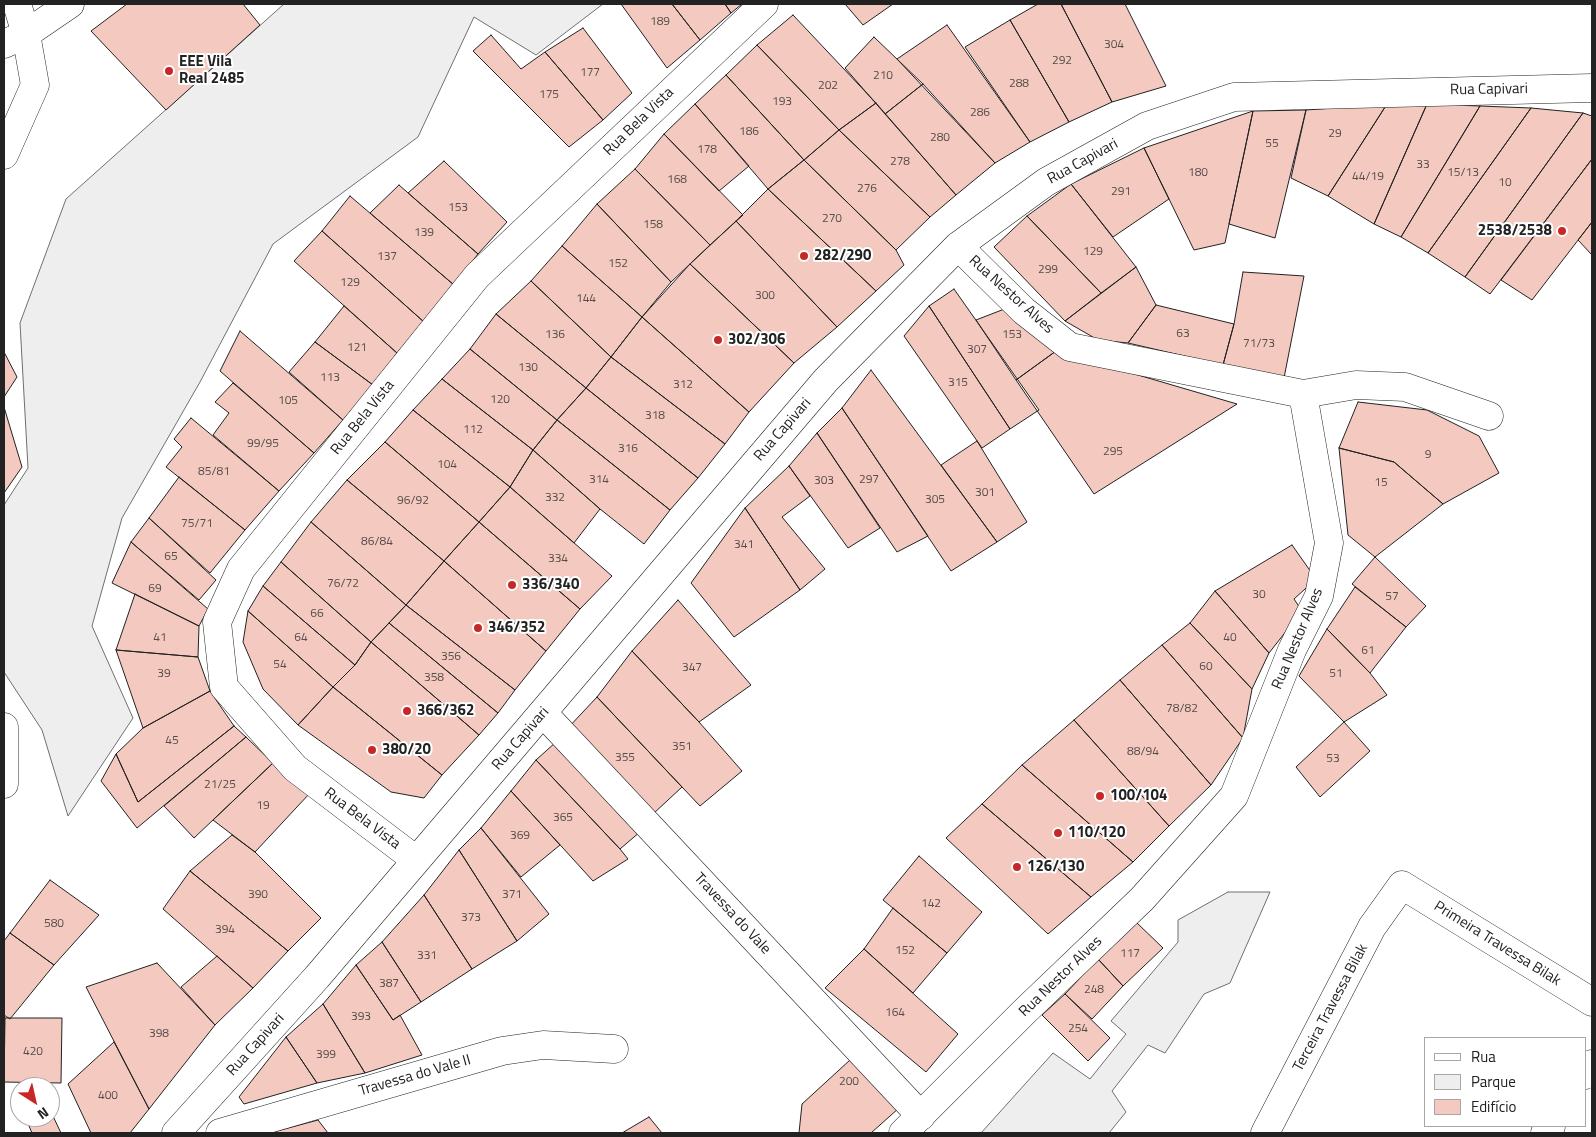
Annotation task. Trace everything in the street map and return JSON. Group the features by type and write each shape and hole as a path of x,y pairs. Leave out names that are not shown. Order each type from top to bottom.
{"street":[{"path":"4,155 35,85 15,39 17,4"},
{"path":"15,39 70,4"},
{"name":"Rua Bela Vista","path":"416,860 295,768 224,687 217,622 241,569 477,276 764,4"},
{"name":"Rua Capivari","path":"176,1133 317,977 826,380 958,246 1046,182 1147,126 1234,97 1592,88"},
{"path":"4,106 31,95"},
{"name":"Rua Nestor Alves","path":"912,1124 1024,1012 1142,899 1234,796 1292,650 1319,596 1329,543 1303,394 1070,347 1024,311 958,246"},
{"path":"1303,394 1356,385 1405,387 1489,416"},
{"name":"Travessa do Vale","path":"543,713 912,1124"},
{"path":"4,727 4,784"},
{"name":"Primeira Travessa Bilak","path":"1402,886 1592,1002"},
{"name":"Terceira Travessa Bilak","path":"1265,1133 1372,928 1402,886"},
{"name":"Travessa do Vale II","path":"220,1133 502,1051 544,1045 614,1049"}],"green space":[{"path":"284,4 603,4 536,55 474,17 418,137 273,244 200,382 122,518 92,626 133,718 68,816 42,730 4,672 4,505 28,468 20,323 66,199"},
{"path":"1228,892 1270,892 1230,983 1204,994 1165,1053 1148,1045 1112,1091 1126,1112 1109,1133 981,1133 1053,1053 1090,1079 1126,1034 1111,1021 1178,942 1178,920"}],"building":[{"name":"EEE Vila Real 2485","path":"127,4 243,4 260,25 166,110 91,31"},
{"path":"621,4 672,4 700,40 667,68"},
{"path":"672,4 725,4 731,13 700,40"},
{"path":"725,4 742,4 731,13"},
{"path":"845,4 893,4 863,25"},
{"path":"1038,4 1061,4 1112,102 1069,122 1010,20"},
{"path":"1061,4 1125,4 1166,86 1112,102"},
{"path":"793,15 876,103 839,130 757,45"},
{"path":"1010,20 1069,122 1030,142 965,47"},
{"path":"947,25 1030,142 995,163 897,59"},
{"path":"583,28 632,93 603,120 545,52"},
{"path":"491,35 521,69 545,52 603,120 569,147 473,51"},
{"path":"874,37 923,84 885,114 845,68"},
{"path":"757,45 839,130 804,160 726,75"},
{"path":"726,75 804,160 768,189 695,104"},
{"path":"923,84 995,163 956,195 885,114"},
{"path":"876,103 956,195 930,217 839,130"},
{"path":"695,104 749,166 719,191 664,134"},
{"path":"1387,104 1427,104 1374,224 1328,196"},
{"path":"1387,104 1328,196 1291,178 1306,110"},
{"path":"1427,104 1480,106 1401,237 1374,224"},
{"path":"1480,106 1531,108 1428,253 1401,237"},
{"path":"1531,108 1583,113 1465,277 1428,253"},
{"path":"1306,110 1275,238 1229,224 1253,111"},
{"path":"1253,111 1225,243 1194,250 1144,148"},
{"path":"1583,113 1592,116 1592,159 1490,294 1465,277"},
{"path":"839,130 930,217 896,250 804,160"},
{"path":"664,134 743,215 710,245 635,169"},
{"path":"1144,148 1169,199 1113,237 1071,184"},
{"name":"2538/2538","path":"1592,159 1592,222 1532,300 1501,280"},
{"path":"804,160 896,250 904,265 876,291 768,189"},
{"path":"444,161 507,222 478,254 408,193"},
{"path":"635,169 710,245 671,282 597,204"},
{"path":"1071,184 1136,267 1101,293 1027,216"},
{"path":"399,185 478,254 454,285 370,213"},
{"name":"282/290","path":"768,189 876,291 837,327 736,221"},
{"path":"350,196 454,285 424,322 322,231"},
{"path":"597,204 671,282 642,317 562,246"},
{"path":"1027,216 1101,293 1065,321 994,247"},
{"path":"736,221 837,327 794,363 690,264"},
{"path":"1592,222 1592,255 1578,240"},
{"path":"322,231 424,322 397,353 294,261"},
{"path":"562,246 642,317 611,357 531,281"},
{"name":"302/306","path":"690,264 794,363 749,412 642,317"},
{"path":"1136,267 1156,305 1128,343 1098,340 1065,321"},
{"path":"1243,272 1304,276 1284,378 1223,365 1234,324"},
{"path":"531,281 611,357 586,388 496,314"},
{"path":"954,289 1039,410 1010,429 929,306"},
{"path":"1156,305 1234,324 1223,365 1128,343"},
{"path":"344,306 397,353 373,385 315,342"},
{"path":"929,306 1010,429 982,448 904,336"},
{"path":"1007,308 1056,351 1016,380 976,320"},
{"path":"496,314 586,388 557,420 470,349"},
{"path":"642,317 749,412 725,444 611,357"},
{"path":"240,331 343,420 314,453 220,371"},
{"path":"315,342 373,385 343,420 289,372"},
{"path":"470,349 557,420 533,450 442,379"},
{"path":"1056,351 1237,404 1094,494 1016,380"},
{"path":"4,352 17,377 4,397"},
{"path":"611,357 725,444 698,478 586,388"},
{"path":"871,370 997,542 951,571 842,408"},
{"path":"442,379 533,450 510,487 413,410"},
{"path":"233,383 314,453 279,491 213,435 229,413 215,402"},
{"path":"586,388 698,478 670,510 557,420"},
{"path":"1358,402 1427,410 1479,436 1499,473 1443,504 1394,462 1339,448"},
{"path":"4,407 22,467 4,493"},
{"path":"842,408 928,536 897,552 817,433"},
{"path":"413,410 510,487 479,522 385,442"},
{"path":"191,418 279,491 245,530 166,467 182,447 174,439"},
{"path":"557,420 670,510 644,544 600,509 533,450"},
{"path":"817,433 880,528 848,548 789,466"},
{"path":"977,441 1027,522 997,542 941,465"},
{"path":"385,442 479,522 444,561 347,480"},
{"path":"1339,448 1394,462 1443,504 1375,557 1348,535"},
{"path":"533,450 600,509 574,543 510,487"},
{"path":"789,466 810,496 782,517 825,569 800,590 745,508"},
{"path":"179,477 245,530 210,573 149,518"},
{"path":"347,480 444,561 406,605 311,522"},
{"path":"510,487 612,576 580,609 479,522"},
{"path":"745,508 800,590 734,637 691,583"},
{"path":"149,518 216,580 199,600 131,542"},
{"path":"311,522 406,605 371,642 281,562"},
{"name":"336/340","path":"479,522 580,609 546,651 444,561"},
{"path":"131,542 208,609 199,626 112,583"},
{"path":"1292,545 1316,579 1294,599 1302,611 1269,653 1215,591"},
{"path":"1375,557 1426,606 1406,627 1352,584"},
{"name":"346/352","path":"444,561 546,651 515,690 406,605"},
{"path":"281,562 371,642 355,665 263,586"},
{"path":"263,586 355,665 333,687 248,611"},
{"path":"1355,587 1406,627 1370,673 1327,629"},
{"path":"1215,591 1269,653 1252,689 1190,623"},
{"path":"135,594 199,626 198,657 116,650"},
{"path":"678,600 751,685 699,722 632,651"},
{"path":"406,605 515,690 498,713 389,623"},
{"path":"248,611 333,687 298,725 263,689 243,642"},
{"path":"389,623 498,713 479,735 371,642"},
{"path":"1190,623 1252,689 1243,738 1162,645"},
{"path":"1327,629 1370,673 1387,695 1344,722 1299,676"},
{"name":"366/362","path":"371,642 479,735 442,775 333,687 355,665"},
{"path":"1162,645 1243,738 1211,785 1120,680"},
{"path":"116,650 198,657 210,691 143,728"},
{"path":"632,651 742,771 700,806 597,697"},
{"path":"1120,680 1211,785 1169,826 1074,720"},
{"name":"380/20","path":"333,687 442,775 424,798 391,792 298,725"},
{"path":"210,691 234,726 138,802 116,754 143,728"},
{"path":"597,697 682,787 653,814 567,729"},
{"name":"100/104","path":"1074,720 1169,826 1133,862 1022,765"},
{"path":"1344,722 1370,751 1320,797 1296,767"},
{"path":"234,726 246,737 137,828 101,781 116,754 138,802"},
{"path":"246,737 273,763 194,838 164,806"},
{"path":"556,742 641,831 620,849 536,760"},
{"path":"536,760 628,859 593,881 511,791"},
{"path":"273,763 310,793 255,852 213,820"},
{"name":"110/120","path":"1022,765 1133,862 1091,897 982,804"},
{"path":"511,791 560,845 521,877 481,828"},
{"name":"126/130","path":"982,804 1091,897 1048,934 946,838"},
{"path":"481,828 549,914 517,941 459,850"},
{"path":"232,835 255,852 321,918 288,951 190,871"},
{"path":"459,850 517,941 472,969 424,895"},
{"path":"919,856 982,912 947,953 883,900"},
{"path":"190,871 288,951 253,988 163,909"},
{"path":"50,880 99,915 54,965 10,933"},
{"path":"424,895 472,969 421,1002 382,942"},
{"path":"893,908 947,953 913,993 864,949"},
{"path":"1136,922 1163,948 1123,986 1098,959"},
{"path":"10,933 54,965 10,1019 4,1015 4,941"},
{"path":"382,942 421,1002 393,1020 356,965"},
{"path":"864,949 958,1034 926,1072 825,988"},
{"path":"217,956 253,988 215,1025 181,987"},
{"path":"1098,959 1123,986 1092,1019 1065,994"},
{"path":"157,963 215,1025 149,1109 86,987"},
{"path":"356,965 393,1020 400,1015 422,1055 365,1073 323,1004"},
{"path":"1065,994 1110,1038 1088,1061 1042,1015"},
{"path":"323,1004 365,1073 317,1083 286,1037"},
{"path":"5,1018 62,1018 61,1083 60,1077 10,1077 10,1082 4,1082"},
{"path":"286,1037 317,1083 244,1104 239,1097"},
{"path":"114,1042 149,1109 130,1133 91,1133 68,1084"},
{"path":"850,1060 899,1108 871,1133 799,1133 802,1104"},
{"path":"649,1117 662,1133 622,1133"},
{"path":"318,1120 328,1133 270,1133"},
{"path":"29,1127 58,1127 61,1133 32,1133"}],"place":[{"name":"EEE Vila Real 2485","path":"169,71"},
{"name":"2538/2538","path":"1562,231"},
{"name":"282/290","path":"804,256"},
{"name":"302/306","path":"718,340"},
{"name":"336/340","path":"512,585"},
{"name":"346/352","path":"478,628"},
{"name":"366/362","path":"407,711"},
{"name":"380/20","path":"372,750"},
{"name":"100/104","path":"1100,796"},
{"name":"110/120","path":"1058,833"},
{"name":"126/130","path":"1017,867"}]}
